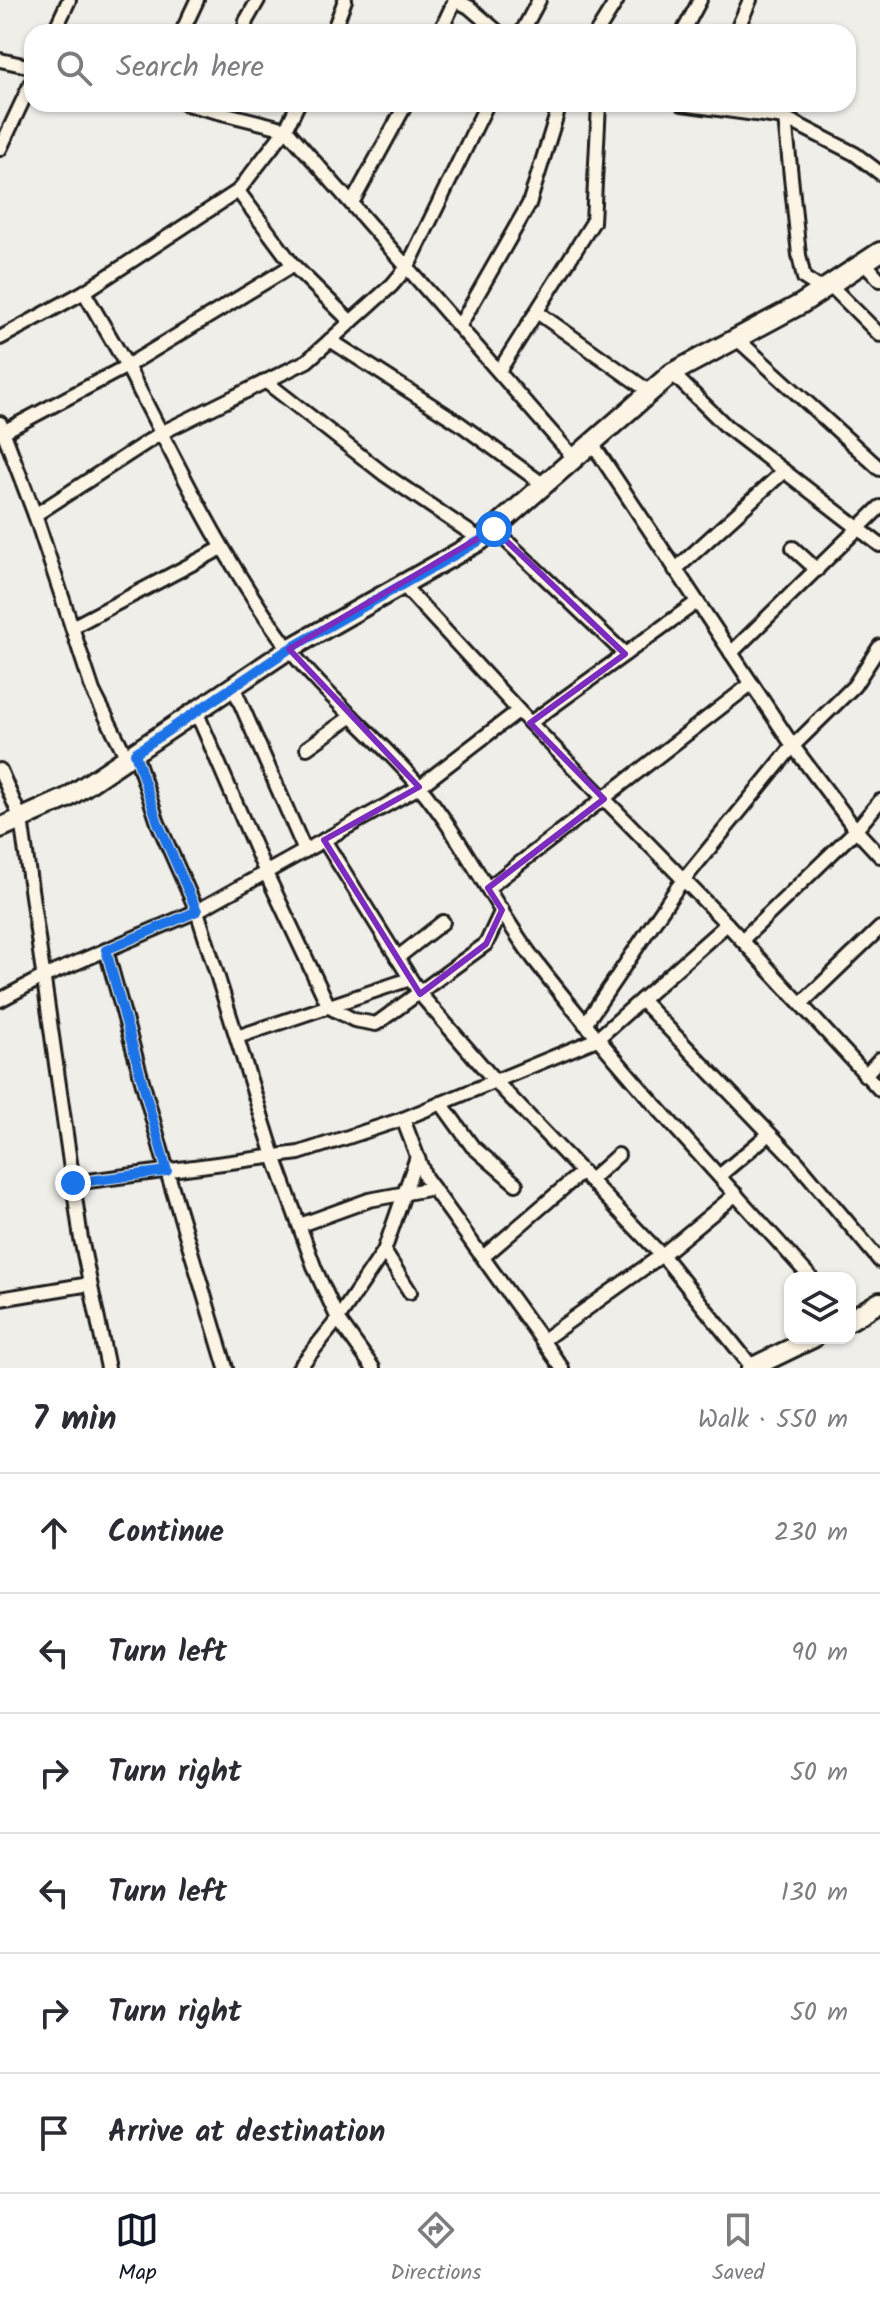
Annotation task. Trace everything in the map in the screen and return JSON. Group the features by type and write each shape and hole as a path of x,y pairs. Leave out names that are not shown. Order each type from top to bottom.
{"street":[{"path":"58,24 69,0"},
{"path":"186,24 197,0"},
{"path":"245,24 258,0"},
{"path":"336,24 345,0"},
{"path":"444,24 455,0 489,24"},
{"path":"478,14 485,0"},
{"path":"526,24 539,0"},
{"path":"602,24 617,0"},
{"path":"687,24 700,0"},
{"path":"740,24 750,0"},
{"path":"0,60 24,65"},
{"path":"0,149 24,98"},
{"path":"229,112 286,129 574,458"},
{"path":"0,338 84,292 238,191 286,129 294,112"},
{"path":"352,203 402,112"},
{"path":"35,515 161,433 307,361 351,322 408,266 483,112"},
{"path":"460,325 529,204 558,112"},
{"path":"499,371 593,222 599,112"},
{"path":"748,112 785,118 855,154 880,173"},
{"path":"785,118 804,278 826,288 880,335"},
{"path":"238,191 293,265 351,322"},
{"path":"0,828 67,798 289,649 487,534 672,373 801,304 880,252"},
{"path":"864,262 880,280"},
{"path":"293,265 127,366 2,428 35,515 93,691 131,755 197,911 274,1156 315,1269 338,1319 373,1368"},
{"path":"84,292 127,366 222,548 248,593 289,649 419,787 530,954 585,1024 806,1272"},
{"path":"537,312 650,392"},
{"path":"736,338 880,469"},
{"path":"330,340 459,423 544,485"},
{"path":"672,373 727,427 880,545"},
{"path":"265,381 384,474 487,534 625,654"},
{"path":"592,443 793,746 856,830 880,856"},
{"path":"675,570 784,471"},
{"path":"731,653 880,507"},
{"path":"72,627 222,548"},
{"path":"793,548 817,570"},
{"path":"402,584 518,711 727,924 880,1090"},
{"path":"530,723 697,602"},
{"path":"585,1024 684,880 793,746 854,686 880,646"},
{"path":"488,888 751,684"},
{"path":"233,686 305,851"},
{"path":"196,711 266,873 329,1007 354,1020 376,1024 486,944 502,910"},
{"path":"0,1000 43,977 197,911 266,873 419,787 518,711"},
{"path":"307,748 352,716"},
{"path":"0,770 21,819 73,1183 108,1368"},
{"path":"742,940 856,830 880,801"},
{"path":"324,840 420,994 495,1081 662,1255 752,1368 801,1344"},
{"path":"397,958 443,922"},
{"path":"73,1183 299,1153 403,1119 597,1039 727,924"},
{"path":"801,1004 880,928"},
{"path":"106,950 226,1368"},
{"path":"237,1037 410,979"},
{"path":"641,1000 798,1163 880,1261"},
{"path":"865,1075 880,1059"},
{"path":"441,1103 472,1146 516,1184"},
{"path":"403,1119 425,1177 562,1368"},
{"path":"719,1176 769,1134"},
{"path":"483,1257 586,1176 618,1155"},
{"path":"299,1368 338,1319 384,1251 417,1157"},
{"path":"300,1225 369,1200 433,1188"},
{"path":"543,1340 662,1255 736,1194"},
{"path":"384,1251 410,1292"},
{"path":"0,1299 90,1284"},
{"path":"856,1317 880,1304"}],"highlighted area":[{"path":"494,529 625,654 530,723 604,799 488,888 502,910 486,944 420,994 324,840 419,787 289,649"}],"route":[{"path":"73,1183 167,1171 106,950 197,911 158,823 135,753 289,649 481,540 494,529"}]}
